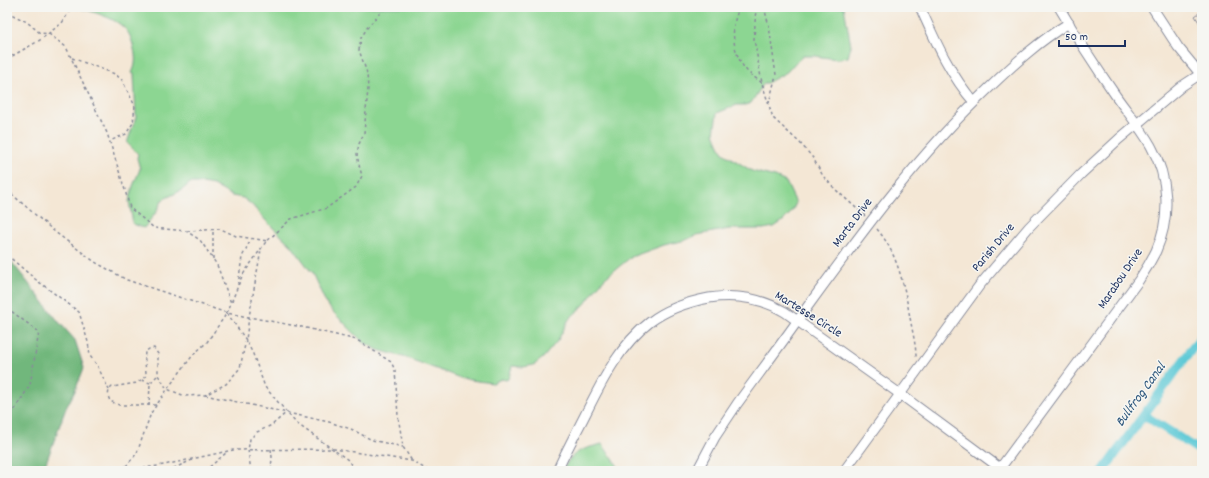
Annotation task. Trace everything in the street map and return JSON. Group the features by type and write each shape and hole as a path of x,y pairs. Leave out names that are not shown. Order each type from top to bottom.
{"street":[{"path":"920,7 950,69 963,90 974,102"},
{"name":"Marabou Drive","path":"999,470 1139,280 1156,251 1165,218 1166,190 1154,152 1137,124 1095,65 1059,7"},
{"path":"1152,7 1178,47 1202,75"},
{"name":"Marta Drive","path":"697,471 715,437 737,404 871,221 916,166 974,102 1039,43 1069,23"},
{"name":"Parish Drive","path":"844,471 979,286 1029,227 1081,174 1137,124 1182,86 1202,75"},
{"name":"Martesse Circle","path":"557,471 594,397 616,359 644,327 665,312 679,306 701,300 727,296 747,298 768,304 798,321 900,394 999,470"}],"path":[{"path":"7,59 49,34 62,23 72,7"},
{"path":"124,471 137,453 151,413 167,389 193,355 207,342 227,313 242,276 261,249 291,219 327,208 356,187 362,176 357,154 359,144 364,133 368,89 367,73 359,50 361,38 384,7"},
{"path":"740,7 736,14 733,36 736,51 743,68 762,83"},
{"path":"756,7 754,40 762,83 773,118 800,143 812,158 823,176 836,190 871,221 886,240 899,269 916,352 916,371"},
{"path":"764,7 769,26 776,75 769,104"},
{"path":"7,12 27,22 40,33 49,34 66,47 107,133 130,208 154,228 186,231 221,229 236,236 268,241"},
{"path":"71,58 115,74 122,80 135,106 133,123 126,134 110,141"},
{"path":"7,190 55,232 95,262 127,280 227,313 302,327 357,340 391,362 395,370 398,416 403,447 412,461"},
{"path":"213,229 213,258"},
{"path":"186,231 200,240 213,258 231,303"},
{"path":"237,288 242,257 251,238"},
{"path":"205,395 226,384 240,368 261,249"},
{"path":"7,255 79,312 88,342 90,356 97,365 108,390 110,401 119,405 156,406"},
{"path":"7,308 39,332 30,385 7,422"},
{"path":"227,313 246,340 253,354 265,387 296,423 348,460 355,471"},
{"path":"108,390 112,387 137,383 146,376 144,360 145,352 154,348 158,354 158,375 167,389 185,396 205,395 286,412 351,429 372,440 403,447"},
{"path":"149,406 150,383 158,375"},
{"path":"142,379 150,383"},
{"path":"251,471 248,450 250,439 257,432 272,425 286,412"},
{"path":"124,471 229,451 334,449 412,461 429,471"},
{"path":"271,450 271,471"},
{"path":"205,471 229,451"},
{"path":"168,471 196,458"}],"green space":[{"path":"74,7 844,7 851,46 848,57 837,59 803,56 787,72 767,83 764,83 751,103 737,105 717,113 714,133 723,153 752,171 775,177 786,182 796,203 791,213 783,221 774,227 763,229 729,229 697,235 686,240 664,245 631,257 605,278 585,304 569,319 558,340 543,358 534,365 523,367 512,366 507,380 501,379 493,383 463,379 407,358 378,350 363,342 326,303 312,273 292,246 252,205 243,198 232,196 213,185 190,183 182,190 162,200 157,211 144,228 133,224 129,201 140,169 137,158 138,154 127,143 136,117 134,74 132,73 135,52 127,31 114,20 100,14"},
{"path":"7,256 75,340 84,368 66,408 43,471 7,471"},
{"path":"602,444 620,471 563,471 566,464 578,452 583,449"}],"building":[{"path":"1202,11 1202,27 1195,16"}],"waterway":[{"name":"Bullfrog Canal","path":"1103,471 1202,335"},
{"path":"1144,415 1202,452"}]}
